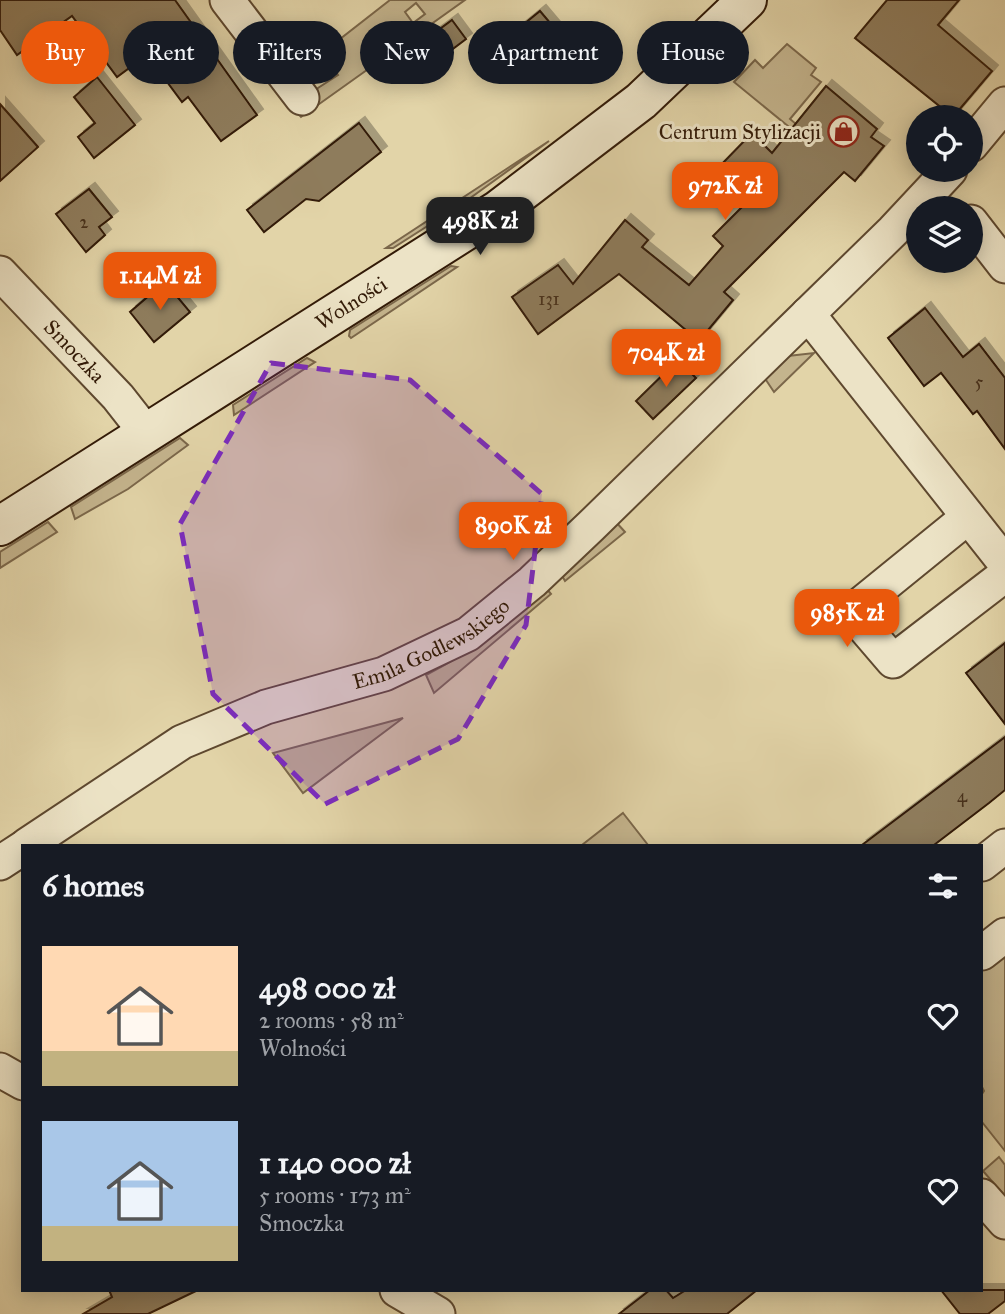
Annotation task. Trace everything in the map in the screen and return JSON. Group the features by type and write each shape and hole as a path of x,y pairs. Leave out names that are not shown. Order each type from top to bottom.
{"main road":[{"name":"Wolności","path":"0,526 498,210 641,102 747,0"}],"street":[{"path":"227,0 302,98"},
{"path":"983,131 1005,104"},
{"name":"Emila Godlewskiego","path":"29,844 182,742 266,707 384,674 468,634 554,561 808,314 939,182"},
{"path":"983,238 1005,267"},
{"name":"Smoczka","path":"0,273 118,397 147,434"},
{"path":"808,314 1005,563"},
{"path":"968,517 851,612 893,661 1005,575"},
{"path":"983,863 1005,846"},
{"name":"Emila Godlewskiego","path":"0,863 21,850"},
{"path":"983,952 1005,935"},
{"path":"0,1070 21,1082"},
{"path":"983,1197 1005,1222"}],"highlighted area":[{"path":"271,363 410,380 542,494 526,625 458,739 325,804 213,694 180,524"}],"shaded area":[{"path":"390,0 465,0 436,21 416,21 425,14 416,3 405,12 412,21 363,21"},
{"path":"360,23 360,75 301,117 297,112 324,84 346,84 346,34"},
{"path":"787,44 816,68 811,75 821,82 790,119 810,136 805,140 736,84 749,84 749,66 755,60 763,68"},
{"path":"549,141 462,204 393,248 386,248"},
{"path":"451,266 457,267 351,338 349,336 350,330"},
{"path":"814,353 774,392 764,377 788,356"},
{"path":"307,358 315,362 234,415 233,405"},
{"path":"180,438 188,445 128,489 75,519 71,507"},
{"path":"615,521 625,532 565,581 561,574"},
{"path":"48,522 57,532 0,568 0,552"},
{"path":"546,588 551,594 434,693 426,675 490,636 519,614"},
{"path":"403,718 303,793 273,753"},
{"path":"623,813 647,844 583,844"},
{"path":"1005,949 1005,1151 983,1123 983,966"},
{"path":"999,1157 1005,1165 1005,1196 983,1171"}],"building":[{"path":"0,0 175,0 190,21 123,21 123,73 117,77 109,66 109,21 76,21 72,16 65,21 21,21 21,52 17,55 0,30"},
{"path":"887,0 959,0 938,25 992,71 963,105 938,105 855,38"},
{"path":"540,11 548,21 528,21"},
{"path":"454,23 466,39 454,48"},
{"path":"219,62 257,115 221,141 188,97 182,102 169,84 219,84"},
{"path":"89,84 103,84 135,125 94,158 78,137 95,123 74,97"},
{"path":"826,86 877,129 871,137 884,146 855,181 844,172 724,292 733,300 699,341 619,274 538,334 512,297 558,265 573,284 625,220 648,240 642,247 689,285 723,246 713,236 749,200 717,169 752,133 772,153"},
{"path":"0,104 38,147 0,181"},
{"path":"359,123 381,152 319,201 306,199 264,232 247,210"},
{"path":"89,189 112,217 99,227 105,235 86,252 56,214"},
{"path":"165,282 190,312 154,342 130,312"},
{"path":"925,308 963,357 979,344 1005,378 1005,449 977,411 973,414 941,373 924,386 888,338"},
{"path":"678,360 696,378 653,419 636,401"},
{"path":"1005,643 1005,724 966,673"},
{"path":"1005,737 1005,790 935,844 863,844"},
{"path":"1005,1290 1005,1301 988,1314 960,1314 943,1292"},
{"path":"110,1292 194,1292 148,1314 83,1314 112,1297"},
{"path":"647,1292 668,1292 673,1298 683,1292 754,1292 727,1314 619,1314"}],"place":[{"name":"Centrum Stylizacji","path":"844,132"}]}
